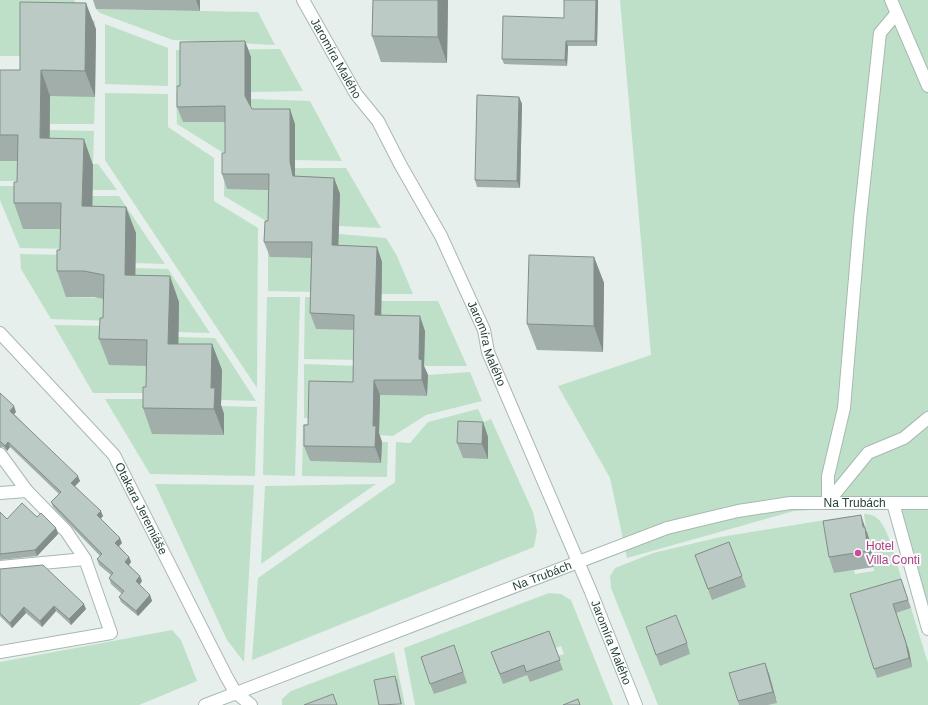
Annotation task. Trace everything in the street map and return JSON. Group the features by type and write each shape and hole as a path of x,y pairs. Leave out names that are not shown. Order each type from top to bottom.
{"street":[{"name":"Jaromíra Malého","path":"303,0 356,94 378,121 447,249 484,330 488,352 591,592 636,705"},
{"path":"891,0 928,86"},
{"path":"828,502 828,476 844,408 860,219 880,33 896,14"},
{"name":"Otakara Jeremiáše","path":"0,333 114,455 235,692 251,705"},
{"path":"828,502 868,453 904,438 928,418"},
{"path":"0,454 27,491 66,531 85,559 111,633 0,652"},
{"path":"0,493 27,491"},
{"name":"Na Trubách","path":"205,705 235,692 667,528 738,511 790,503 928,503"},
{"path":"893,503 928,629"},
{"path":"0,567 85,559"}],"green space":[{"path":"0,0 74,0 83,16 95,21 95,29 29,56 0,56"},
{"path":"620,0 928,0 928,603 886,506 794,511 627,558 610,478 558,386 651,355"},
{"path":"96,9 258,12 275,45 173,40 100,13"},
{"path":"105,24 168,48 168,86 105,84"},
{"path":"280,49 303,91 251,92 176,87 176,50"},
{"path":"105,93 168,94 168,127 214,158 214,201 258,228 257,388 105,160"},
{"path":"176,93 186,93 182,101 183,122 230,122 230,153 222,152 177,124"},
{"path":"50,94 95,97 94,124 50,124"},
{"path":"251,99 310,101 342,161 295,160 295,124 250,127"},
{"path":"50,130 94,131 93,164 98,164 117,190 93,190 48,167"},
{"path":"224,159 227,169 227,189 274,189 273,221 266,221 224,196"},
{"path":"0,161 27,161 27,181 0,181"},
{"path":"295,168 346,168 381,228 339,226 339,194 295,196"},
{"path":"0,186 27,186 71,229 70,249 20,248 0,200"},
{"path":"92,196 119,196 165,264 135,263 135,233 91,236"},
{"path":"268,227 270,257 317,258 316,292 268,291"},
{"path":"339,234 386,238 396,254 413,294 381,294 338,265"},
{"path":"20,254 70,255 66,297 113,298 113,321 51,319 21,269"},
{"path":"135,268 168,269 210,333 178,332 135,304"},
{"path":"267,297 300,297 295,476 263,475"},
{"path":"305,297 316,297 316,329 360,327 359,360 304,359"},
{"path":"381,301 438,301 467,366 424,366 381,334"},
{"path":"54,325 112,326 109,364 156,366 156,393 93,393"},
{"path":"178,337 215,338 256,401 221,400 177,372"},
{"path":"304,364 359,366 358,401 314,418 304,418"},
{"path":"470,372 482,401 426,415 393,436 378,435 379,395 427,396 428,375"},
{"path":"105,399 156,399 153,413 152,433 221,406 257,407 255,476 150,474"},
{"path":"478,409 484,422 491,419 533,512 537,531 534,547 252,660 258,578 395,482 396,442 410,443 428,422"},
{"path":"303,424 313,424 309,461 381,462 382,442 388,442 387,477 302,476"},
{"path":"155,484 254,485 244,662 227,640"},
{"path":"376,484 261,564 265,486"},
{"path":"864,514 878,519 886,531 904,587 853,602 911,608 928,663 928,705 768,705 777,702 768,674 740,705 658,705 611,588 610,576 615,568 653,553 720,537 850,516 854,533 834,573 854,570 855,574 874,571 872,553 876,552 875,542 868,542"},
{"path":"549,593 561,594 571,600 613,705 415,705 404,648","holes":["552,641 555,648 561,646 564,654 558,656 563,670"]},
{"path":"172,630 181,640 197,681 139,705 0,705 0,662"},
{"path":"394,652 405,705 402,705 397,681 380,705 282,705 282,699 291,691"}],"building":[{"path":"373,0 438,0 438,37 372,36"},
{"path":"564,0 596,0 595,41 566,41 565,60 502,59 503,16 564,18"},
{"path":"20,2 86,3 85,71 41,70 40,138 84,139 82,206 126,207 125,275 170,276 168,344 212,344 211,388 215,388 214,409 143,408 143,387 146,387 147,340 99,339 100,318 103,318 104,275 84,271 57,271 57,250 60,250 61,203 14,203 14,182 17,182 18,135 0,135 0,70 20,70"},
{"path":"245,41 245,96 252,109 290,109 290,162 293,176 334,178 332,245 377,247 375,315 420,316 419,359 422,360 422,380 374,380 373,426 376,426 375,447 304,446 304,425 308,425 309,381 353,382 354,315 310,313 312,242 264,242 265,221 268,221 269,174 222,174 222,153 225,153 225,106 177,107 177,86 180,86 180,42"},
{"path":"477,95 519,97 517,181 475,180"},
{"path":"529,255 594,257 594,326 527,324"},
{"path":"0,393 14,406 10,411 78,476 71,483 101,511 97,515 120,538 115,543 129,557 125,562 140,576 136,581 150,595 136,611 119,597 124,591 109,578 113,573 97,559 102,554 51,502 61,492 8,442 5,446 0,442"},
{"path":"458,421 483,422 482,444 457,443"},
{"path":"22,503 37,517 41,513 56,528 35,550 0,554 0,512 7,519"},
{"path":"861,515 863,527 865,527 868,551 829,557 823,521"},
{"path":"729,542 742,576 708,589 695,555"},
{"path":"43,565 84,604 69,619 54,606 40,621 24,607 10,623 0,613 0,569"},
{"path":"901,579 908,600 893,604 906,643 909,658 874,669 850,594"},
{"path":"676,615 687,643 656,655 646,627"},
{"path":"549,631 560,660 526,672 524,665 500,674 491,652"},
{"path":"454,645 463,672 430,684 421,657"},
{"path":"765,663 773,692 738,701 729,673"},
{"path":"395,676 401,704 379,705 374,680"},
{"path":"333,694 337,705 304,705"},
{"path":"578,699 580,705 563,705"}],"place":[{"name":"Hotel Villa Conti","path":"858,553"}]}
